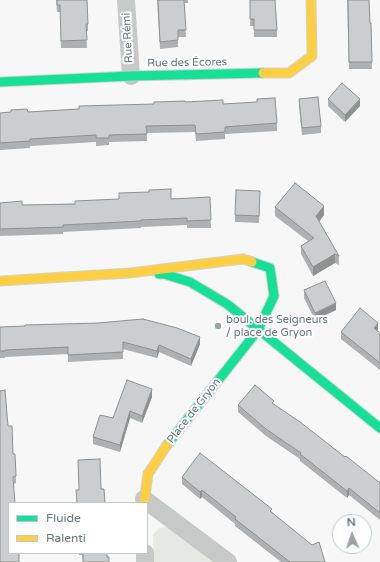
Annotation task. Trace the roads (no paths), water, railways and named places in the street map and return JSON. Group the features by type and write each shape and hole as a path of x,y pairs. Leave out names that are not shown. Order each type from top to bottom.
{"street":[{"name":"Rue Rémi","path":"126,0 131,76"},
{"name":"Rue des Écores","path":"0,82 131,76 289,73 312,56 311,0"},
{"name":"Place de Gryon","path":"130,273 243,259 270,268 274,296 258,330 161,453 148,474 144,501"},
{"path":"0,281 130,273 164,274 190,282 227,304 380,428"},
{"name":"Place de Gryon","path":"148,504 228,562"}],"place":[{"name":"boul. des Seigneurs / place de Gryon","path":"218,326"}]}
